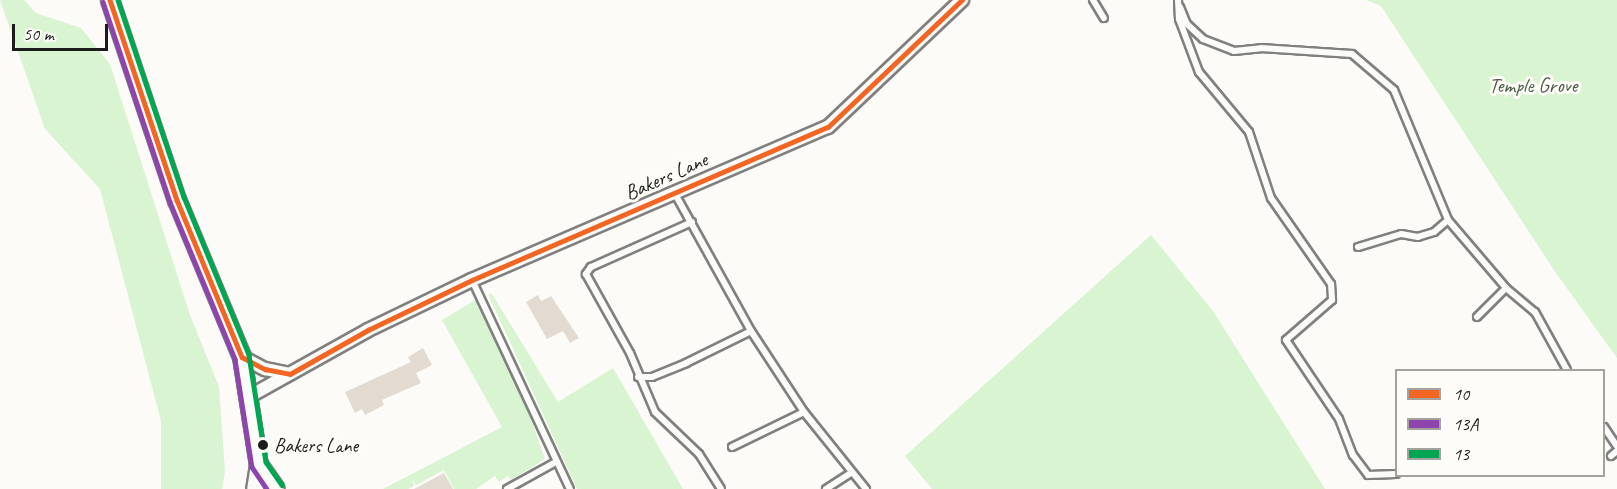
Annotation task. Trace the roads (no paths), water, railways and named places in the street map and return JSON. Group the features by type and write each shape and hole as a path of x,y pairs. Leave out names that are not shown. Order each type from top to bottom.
{"main road":[{"path":"110,0 177,200 242,357 250,396 259,465 255,489"},
{"path":"259,465 276,489"}],"street":[{"name":"Bakers Lane","path":"250,396 368,330 472,280 828,127 962,0"},
{"path":"242,357 265,369 290,374"}],"lane":[{"path":"1093,0 1104,18"},
{"path":"1178,0 1187,24 1203,39 1234,51 1260,48 1322,49 1352,54 1394,90 1406,114 1448,219 1506,288 1535,312 1565,369"},
{"path":"1178,0 1179,19 1199,72 1250,132 1271,198 1331,284 1332,300 1286,340 1339,419 1353,455 1368,475 1395,474"},
{"path":"674,193 751,331 804,412 866,489"},
{"path":"1358,246 1401,234 1418,237 1434,232 1448,219"},
{"path":"692,222 591,267 586,274 630,352 638,377 655,412 699,454 721,489"},
{"path":"472,280 570,489"},
{"path":"1477,317 1506,288"},
{"path":"638,377 652,377 751,331"},
{"path":"732,447 804,412"},
{"path":"1605,428 1617,446"},
{"path":"1611,456 1617,451"},
{"path":"507,489 556,462"},
{"path":"826,489 851,473"}],"place":[{"name":"Bakers Lane","path":"263,445"}],"park label":[{"name":"Temple Grove","path":"1533,85"}]}
